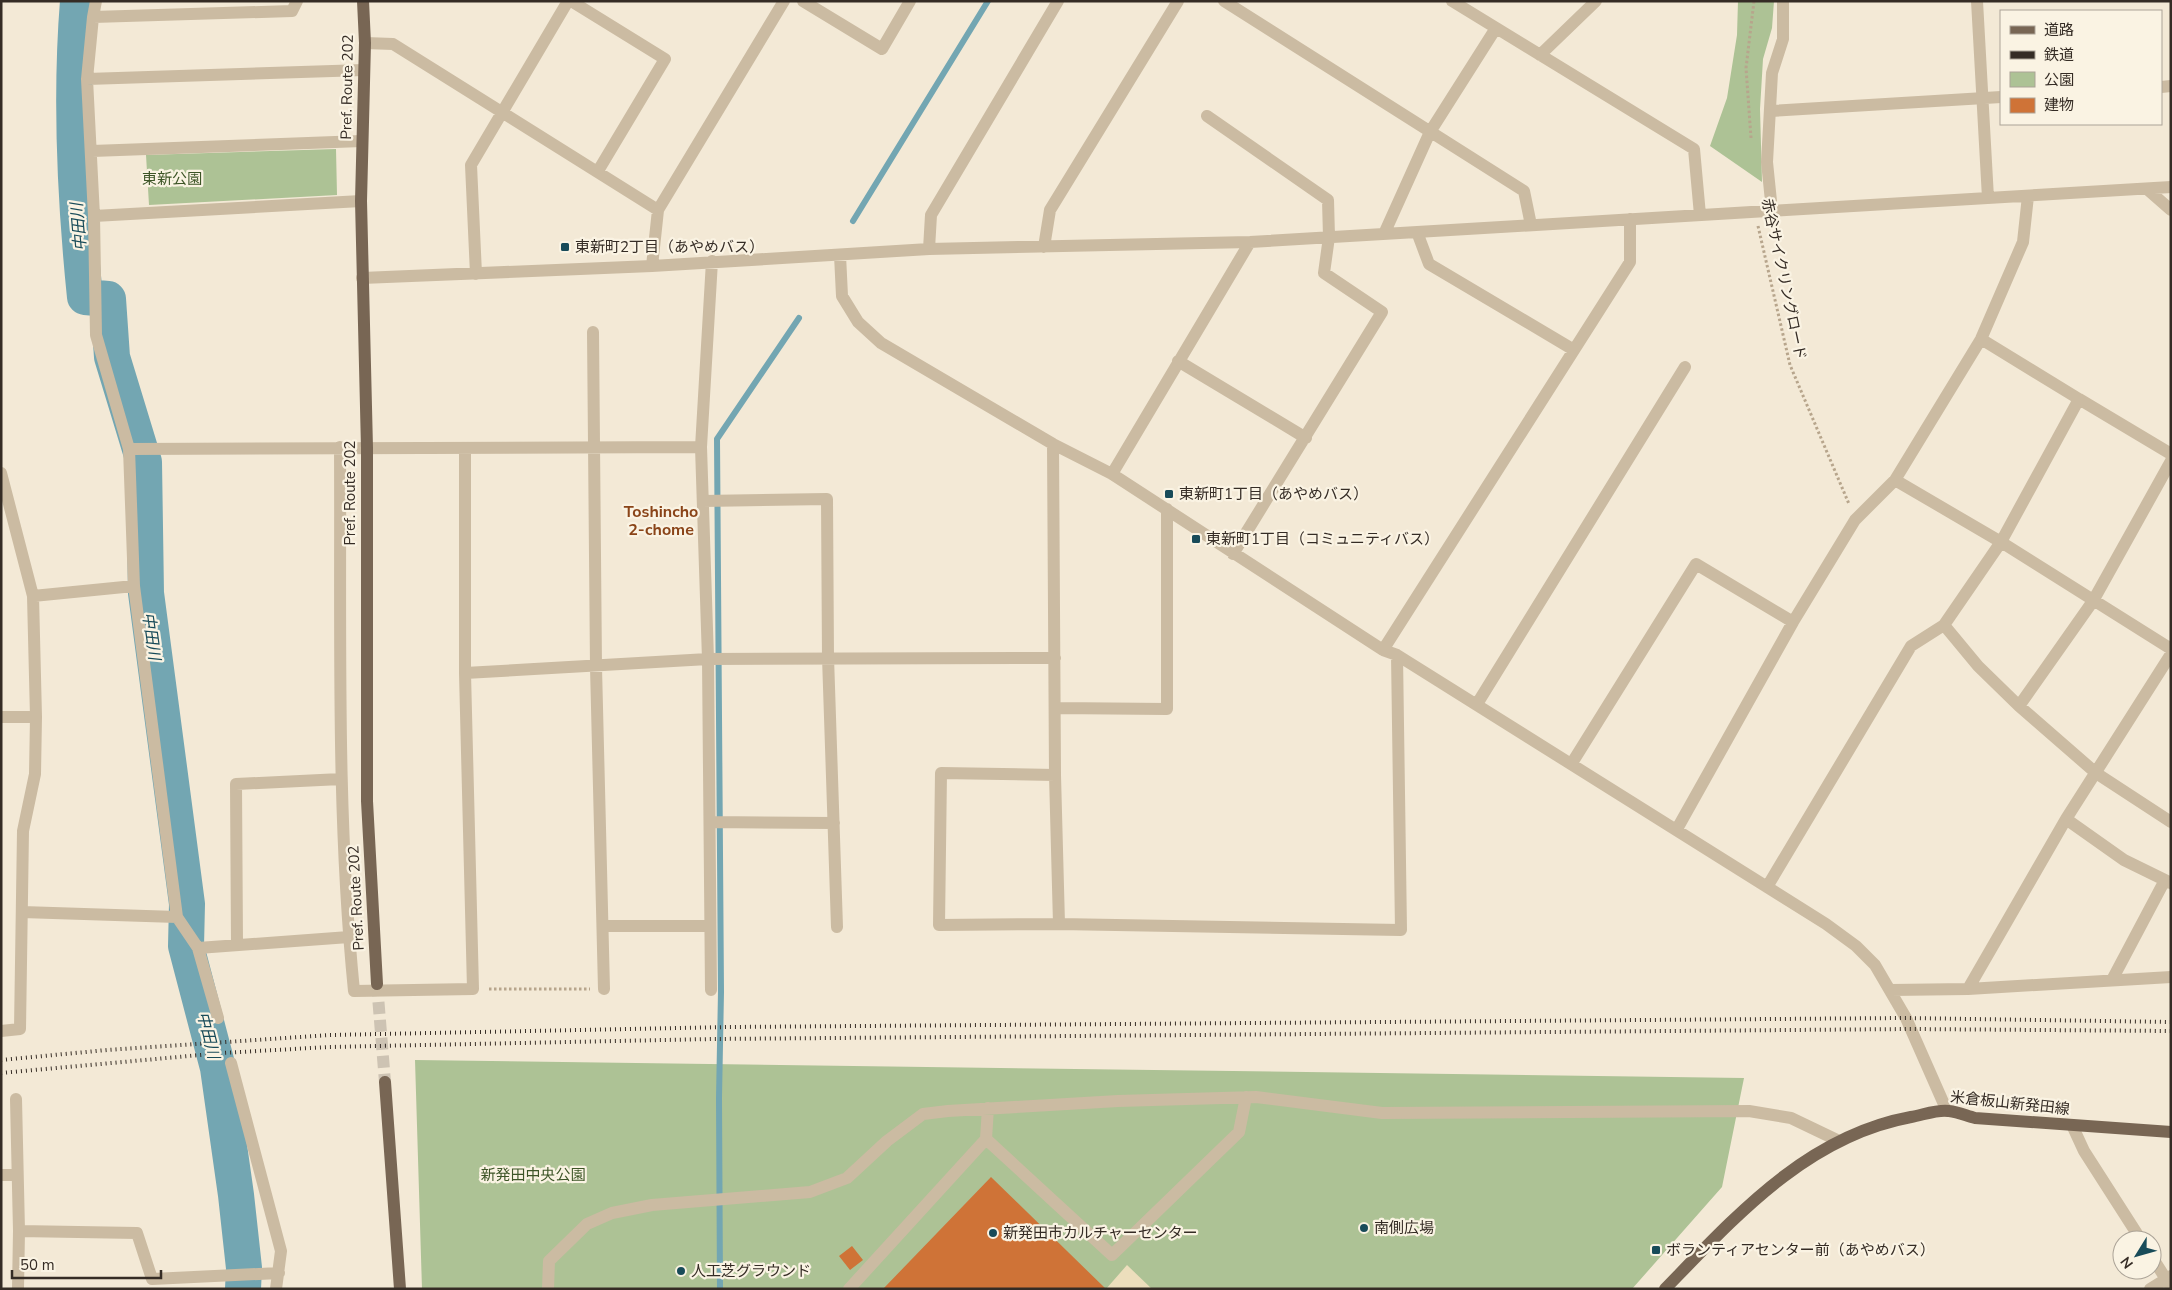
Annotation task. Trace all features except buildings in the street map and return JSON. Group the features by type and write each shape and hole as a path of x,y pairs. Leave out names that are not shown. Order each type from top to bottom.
{"main road":[{"name":"Pref. Route 202","path":"364,1 365,43 361,201 367,448 367,801 377,984"},
{"path":"385,1082 400,1289"},
{"name":"米倉板山新発田線","path":"1665,1289 1729,1224 1790,1171 1839,1140 1882,1123 1947,1111 1975,1118 2171,1132"}],"street":[{"path":"96,1 87,79 92,151 96,335 130,449 134,586 178,917 198,948 218,1018"},
{"path":"93,17 292,11 297,1"},
{"path":"476,274 471,165 501,111 569,1 665,59 598,171"},
{"path":"652,266 658,210 784,1"},
{"path":"803,1 882,49 910,1"},
{"path":"929,249 931,215 1058,1"},
{"path":"1044,247 1050,210 1178,1"},
{"path":"1224,1 1524,191 1531,226"},
{"path":"1452,1 1694,149 1700,215"},
{"path":"1540,55 1596,1"},
{"path":"1772,211 1767,162 1772,72 1783,39 1783,1"},
{"path":"1977,1 1988,198"},
{"path":"1384,234 1430,132 1496,28"},
{"path":"365,43 393,44 658,210"},
{"path":"87,79 364,70"},
{"path":"1770,111 2000,97"},
{"path":"1207,116 1328,200 1329,238 1324,273 1382,312 1234,554"},
{"path":"92,151 362,141"},
{"path":"362,278 652,266 929,249 1250,242 2171,188"},
{"path":"2147,189 2171,210"},
{"path":"1677,829 1793,622 1855,520 1895,480 1981,339 2023,242 2028,196"},
{"path":"94,216 361,201"},
{"path":"1383,650 1630,262 1630,220"},
{"path":"1417,232 1430,264 1574,350"},
{"path":"1112,474 1250,242"},
{"path":"840,255 842,296 858,322 881,343 1053,444 1112,474 1383,650 1397,655 1572,763 1856,946 1875,965 1891,990 1925,1056 1947,1111"},
{"path":"711,990 708,659 701,448 712,262"},
{"path":"593,332 596,666 604,926 604,989"},
{"path":"1981,339 2171,454"},
{"path":"1178,361 1306,438"},
{"path":"1477,704 1685,366"},
{"path":"1767,887 1911,646 1944,624 2000,542 2079,399"},
{"path":"1053,444 1055,775 1060,924"},
{"path":"130,449 340,447 701,448"},
{"path":"340,447 341,779 349,937 354,991 473,989 466,673 465,448"},
{"path":"2019,706 2093,601 2171,461"},
{"path":"1,473 4,493 33,596 36,717 35,774 23,831 20,1029 1,1031"},
{"path":"1895,480 2000,542 2171,649"},
{"path":"703,501 827,499 828,657 837,927"},
{"path":"1055,708 1167,709 1167,509"},
{"path":"1572,763 1696,564 1793,622"},
{"path":"33,596 134,586"},
{"path":"1944,624 1978,666 2019,706 2096,772 2171,822"},
{"path":"1968,989 2066,820 2171,654"},
{"path":"1055,775 942,773 939,926 1060,924 1401,930 1397,655"},
{"path":"466,673 708,659 828,657 1055,658"},
{"path":"1,717 36,717"},
{"path":"237,944 236,784 341,779"},
{"path":"2066,820 2124,860 2168,881 2112,980"},
{"path":"710,822 834,823"},
{"path":"22,912 178,917"},
{"path":"604,926 710,926"},
{"path":"198,948 349,937"},
{"path":"1891,990 1968,989 2171,977"},
{"path":"231,1063 280,1251 276,1289"},
{"path":"986,1139 1112,1255 1239,1132 1246,1097"},
{"path":"548,1289 549,1261 587,1224 612,1213 652,1206 810,1192 847,1178 887,1141 923,1114 988,1108 1118,1101 1246,1097 1382,1113 1749,1111 1791,1118 1839,1140"},
{"path":"16,1099 19,1231 18,1289"},
{"path":"849,1289 986,1139 988,1108"},
{"path":"2072,1125 2084,1151 2135,1230"},
{"path":"1,1175 17,1175"},
{"path":"19,1231 137,1233 152,1279 279,1273"},
{"path":"2150,1289 2169,1280"}],"path":[{"path":"1751,145 1746,68 1754,1"},
{"name":"赤谷サイクリングロード","path":"1755,212 1790,365 1855,520"},
{"path":"473,989 604,989"}],"green space":[{"path":"1738,1 1774,1 1772,28 1763,59 1760,109 1762,182 1710,146 1727,98 1737,35"},
{"name":"東新公園","path":"336,149 337,195 149,205 146,155"},
{"name":"新発田中央公園","path":"415,1060 1744,1078 1722,1187 1632,1289 422,1289"}],"shaded area":[{"path":"1127,1265 1152,1289 1106,1289"}],"waterway":[{"name":"中田川","path":"78,1 74,112 76,186 85,297 108,299 112,357 144,462 146,593 187,904 186,946 218,1068 236,1195 244,1268 243,1289"},
{"path":"853,221 988,1"},
{"path":"720,1289 719,1098 721,992 717,439 799,318"}],"tunnel":[{"path":"377,984 385,1082"}],"railway":[{"path":"1,1060 107,1050 330,1035 729,1027 1906,1018 2171,1022"},
{"path":"1,1073 222,1053 329,1047 712,1039 1910,1029 2171,1031"}],"place":[{"name":"東新町2丁目（あやめバス）","path":"565,247"},
{"name":"東新町1丁目（あやめバス）","path":"1169,494"},
{"name":"東新町1丁目（コミュニティバス）","path":"1196,539"},
{"name":"南側広場","path":"1364,1228"},
{"name":"新発田市カルチャーセンター","path":"993,1233"},
{"name":"ボランティアセンター前（あやめバス）","path":"1656,1250"},
{"name":"人工芝グラウンド","path":"681,1271"}],"district":[{"name":"Toshincho 2-chome","path":"661,520"}]}
